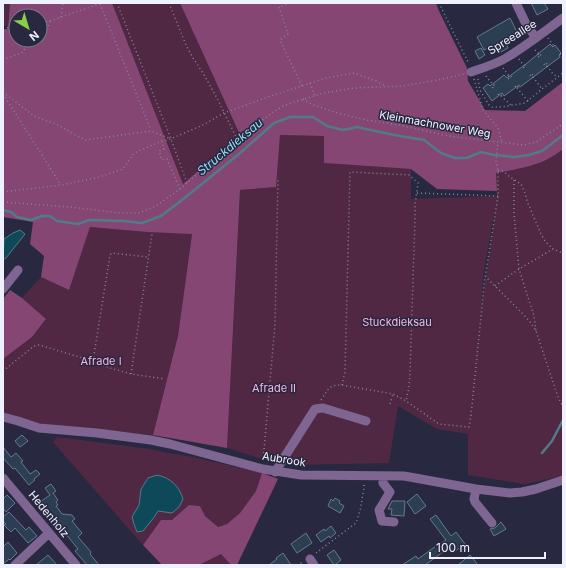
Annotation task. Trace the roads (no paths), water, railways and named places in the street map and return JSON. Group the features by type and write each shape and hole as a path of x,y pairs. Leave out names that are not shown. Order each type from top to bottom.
{"street":[{"path":"516,3 526,24 536,38"},
{"name":"Spreeallee","path":"471,72 506,58 563,18"},
{"path":"3,289 18,270"},
{"path":"275,472 315,409 323,408 366,421"},
{"name":"Aubrook","path":"3,417 39,428 103,433 151,440 275,472 301,475 409,476 476,489 510,493 536,489 563,480"},
{"path":"383,476 383,483 390,492 379,510 382,521 394,522"},
{"name":"Hedenholz","path":"3,478 76,565"},
{"path":"476,489 474,499 475,502 492,522"},
{"path":"15,565 50,533"}],"water":[{"path":"20,230 25,234 3,260 4,239"},
{"path":"157,475 162,476 174,483 183,499 179,507 172,513 158,511 143,531 137,532 132,517 139,505 141,489 148,478"}],"waterway":[{"name":"Struckdieksau","path":"3,210 11,212 17,217 31,220 42,216 50,216 57,221 78,224 89,220 142,223 161,216 239,154 274,123 290,117 313,117 327,126 343,130 357,127 424,140 441,153 455,158 467,158 481,152 514,157 529,155 542,151 563,135"},
{"path":"542,453 552,441 563,420"}],"park label":[{"name":"Stuckdieksau","path":"397,322"},
{"name":"Afrade I","path":"101,361"},
{"name":"Afrade II","path":"274,388"}]}
